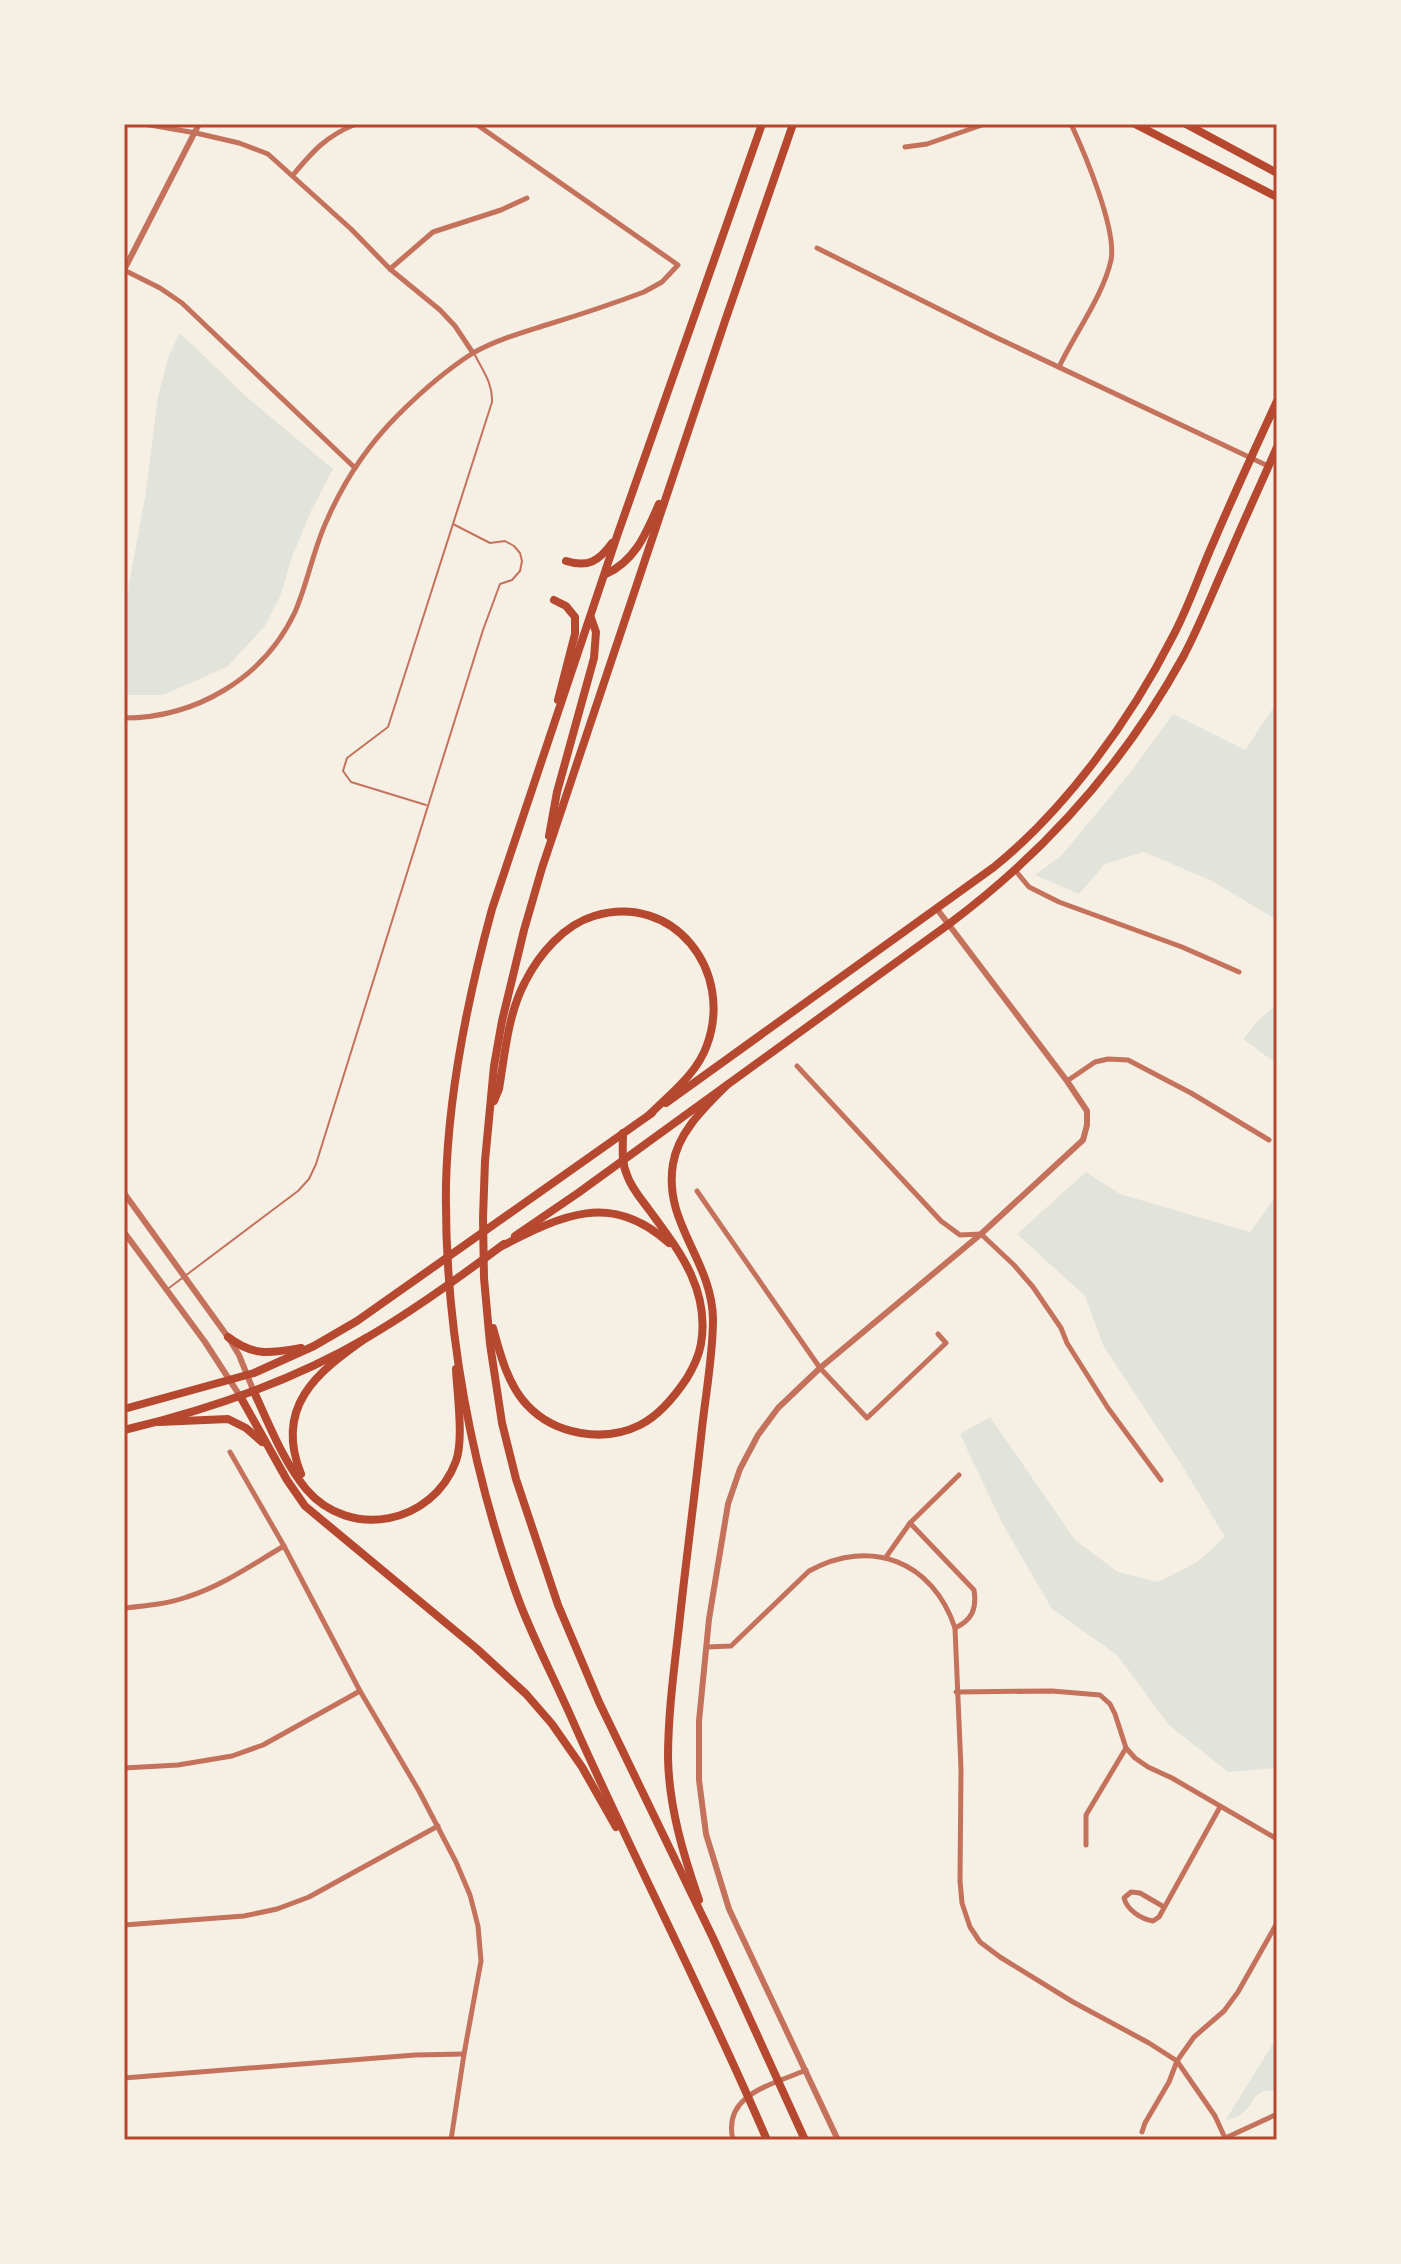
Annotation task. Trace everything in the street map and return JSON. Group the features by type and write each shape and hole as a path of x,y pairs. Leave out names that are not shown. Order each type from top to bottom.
{"main road":[{"path":"254,1392 281,1448 307,1490 330,1509 348,1517 371,1520 396,1518 417,1508 434,1494 457,1459 459,1440 446,1184 459,1056 471,996 492,909 617,536 762,124"},
{"path":"794,124 676,467 524,930 494,1066 483,1218 484,1278 502,1423 516,1479 553,1591 599,1702 713,1938 805,2140"},
{"path":"1135,124 1277,197"},
{"path":"1186,124 1277,173"},
{"path":"124,1409 248,1375 314,1346 357,1321 937,909 1028,838 1108,743 1173,637 1277,401"},
{"path":"307,1490 298,1467 293,1433 300,1400 319,1375 366,1338 465,1274 949,924 1015,870 1095,789 1154,705 1191,641 1277,447"},
{"path":"606,574 627,561 639,547 676,467"},
{"path":"566,561 593,562 603,555 617,536"},
{"path":"548,743 575,626 575,617 566,606 554,600"},
{"path":"542,868 557,792 594,658 596,632 591,618"},
{"path":"490,1109 499,1089 516,1004 539,959 580,922 610,913 626,912 641,914 675,929 700,955 713,988 715,1012 706,1047 693,1071 649,1115"},
{"path":"713,1938 683,1855 671,1794 668,1759 672,1686 713,1329 707,1279 676,1212 672,1179 673,1161 692,1122 727,1085"},
{"path":"487,1308 505,1369 514,1388 527,1406 545,1420 571,1432 594,1435 621,1433 642,1424 679,1391 692,1369 700,1345 702,1322 699,1296 693,1274 627,1177 623,1160 623,1133"},
{"path":"500,1247 564,1217 605,1213 631,1218 653,1229 683,1258"},
{"path":"454,1332 476,1452 520,1604 767,2140"},
{"path":"228,1337 255,1352 269,1353 314,1346"},
{"path":"124,1430 254,1392 366,1338"},
{"path":"240,1396 305,1506 476,1648 526,1694 552,1724 582,1767 651,1892"},
{"path":"159,1422 228,1419 246,1428 268,1448"}],"street":[{"path":"144,124 196,133 268,154 390,269 443,314 473,353"},
{"path":"199,124 124,270 182,303 355,468"},
{"path":"293,176 319,145 333,134 356,124"},
{"path":"124,718 171,713 211,698 243,677 267,655 296,609 326,521 343,486 384,431 414,400 473,353 506,337 644,292 662,282 678,265 476,124"},
{"path":"905,147 927,144 985,124"},
{"path":"1059,367 1106,274 1112,250 1110,232 1071,124"},
{"path":"390,269 433,232 501,210 527,198"},
{"path":"817,248 993,336 1268,466"},
{"path":"1015,870 1029,887 1059,902 1182,947 1239,972"},
{"path":"838,2140 729,1909 706,1834 699,1780 699,1735 709,1619 728,1504 740,1469 758,1435 778,1408 820,1368 981,1234 1083,1140 1087,1111 937,909"},
{"path":"1067,1081 1095,1062 1128,1060 1269,1140"},
{"path":"797,1066 941,1221 960,1235 981,1234 1014,1265 1033,1287 1108,1408 1161,1480"},
{"path":"697,1191 820,1368 867,1418 946,1343 938,1334"},
{"path":"124,1193 228,1337 254,1392"},
{"path":"124,1232 240,1396"},
{"path":"230,1452 284,1546 360,1691 438,1826 470,1895 478,1926 481,1961 451,2140"},
{"path":"886,1557 910,1523 959,1475"},
{"path":"910,1523 974,1590 974,1612 968,1621 955,1628"},
{"path":"124,1608 187,1597 215,1586 284,1546"},
{"path":"707,1647 731,1646 809,1571 844,1557 886,1557 903,1564 931,1584 945,1603 955,1628 961,1769 960,1881 962,1903 970,1927 980,1942 1000,1957 1177,2061 1215,2116 1223,2139 1275,2115"},
{"path":"124,1768 178,1765 232,1756 263,1745 360,1691"},
{"path":"956,1692 1052,1691 1100,1695 1115,1714 1126,1748 1148,1767 1277,1839"},
{"path":"1086,1845 1086,1815 1126,1748"},
{"path":"1164,1907 1140,1893 1131,1892 1124,1898 1126,1906 1145,1920 1153,1921 1159,1917 1220,1807"},
{"path":"124,1925 244,1916 277,1909 309,1897 438,1826"},
{"path":"1142,2132 1177,2061 1194,2037 1224,2011 1238,1992 1277,1923"},
{"path":"124,2078 415,2055 464,2054"},
{"path":"733,2140 730,2125 737,2106 748,2096 806,2070"}],"lane":[{"path":"427,805 351,782 343,771 347,758 388,727 492,402 493,392 488,379 473,353"},
{"path":"167,1289 298,1191 309,1179 328,1131 427,805 500,584 512,580 520,571 522,561 514,546 505,541 490,543 453,524"}],"shaded area":[{"path":"180,333 249,399 333,469 311,511 280,597 264,627 227,667 163,695 124,695 124,610 145,498 158,396 169,355"},
{"path":"1277,702 1277,920 1212,881 1144,852 1105,864 1079,894 1035,875 1061,856 1129,774 1173,714 1245,750"},
{"path":"1277,1005 1277,1064 1243,1039 1259,1019"},
{"path":"1086,1172 1120,1194 1250,1232 1277,1195 1277,1768 1228,1772 1169,1725 1117,1655 1052,1609 1001,1521 960,1434 990,1417 1075,1540 1118,1572 1158,1582 1197,1562 1225,1537 1103,1345 1085,1296 1017,1234"},
{"path":"1277,2037 1277,2090 1259,2093 1242,2113 1225,2121"}]}
